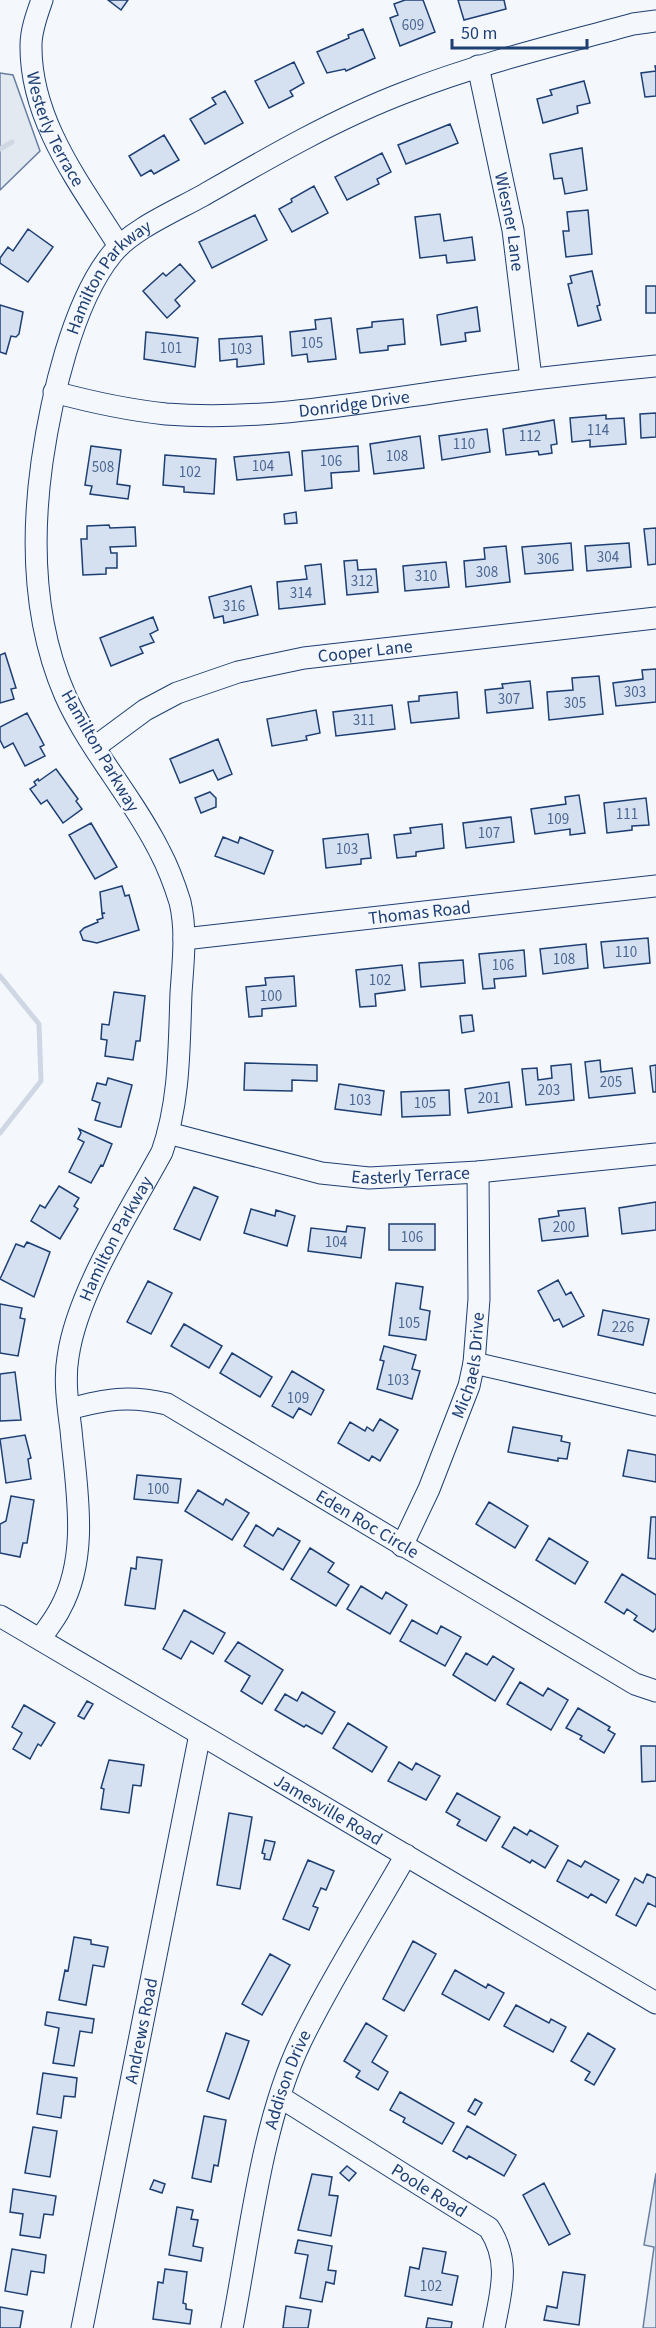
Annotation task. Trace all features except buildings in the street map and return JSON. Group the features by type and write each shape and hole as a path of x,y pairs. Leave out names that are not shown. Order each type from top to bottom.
{"street":[{"name":"Westerly Terrace","path":"42,0 31,44 38,97 59,149 119,246"},
{"name":"Hamilton Parkway","path":"40,1639 61,1607 75,1567 78,1506 67,1360 86,1296 162,1152 168,1133 177,1086 184,939 180,903 160,852 95,747 63,690 52,662 40,610 35,550 37,502 54,392 75,325 99,272 119,246 146,228 292,145 403,93 478,66 633,24 656,21"},
{"name":"Wiesner Lane","path":"478,66 513,230 531,378"},
{"name":"Donridge Drive","path":"54,392 123,408 167,414 237,415 331,407 531,378 656,366"},
{"name":"Cooper Lane","path":"95,747 145,710 177,693 238,672 304,658 656,618"},
{"name":"Thomas Road","path":"184,939 656,886"},
{"name":"Easterly Terrace","path":"168,1133 321,1173 369,1179 478,1172 656,1154"},
{"name":"Michaels Drive","path":"402,1546 429,1489 469,1386 474,1363 479,1299 478,1172"},
{"path":"474,1363 656,1405"},
{"name":"Eden Roc Circle","path":"69,1409 109,1399 142,1398 167,1404 211,1428 402,1546 635,1684 656,1691"},
{"name":"Jamesville Road","path":"0,1616 656,2003"},
{"name":"Andrews Road","path":"82,2328 200,1734"},
{"name":"Addison Drive","path":"232,2328 263,2164 280,2097 301,2042 406,1855"},
{"name":"Poole Road","path":"280,2097 489,2228 500,2246 503,2275 494,2328"}],"shaded area":[{"path":"0,73 13,75 40,151 0,190"},
{"path":"656,2173 656,2328 643,2328 654,2247 644,2245"}],"waterway":[{"path":"0,149 12,142"},
{"path":"0,976 39,1024 41,1081 0,1133"}]}
